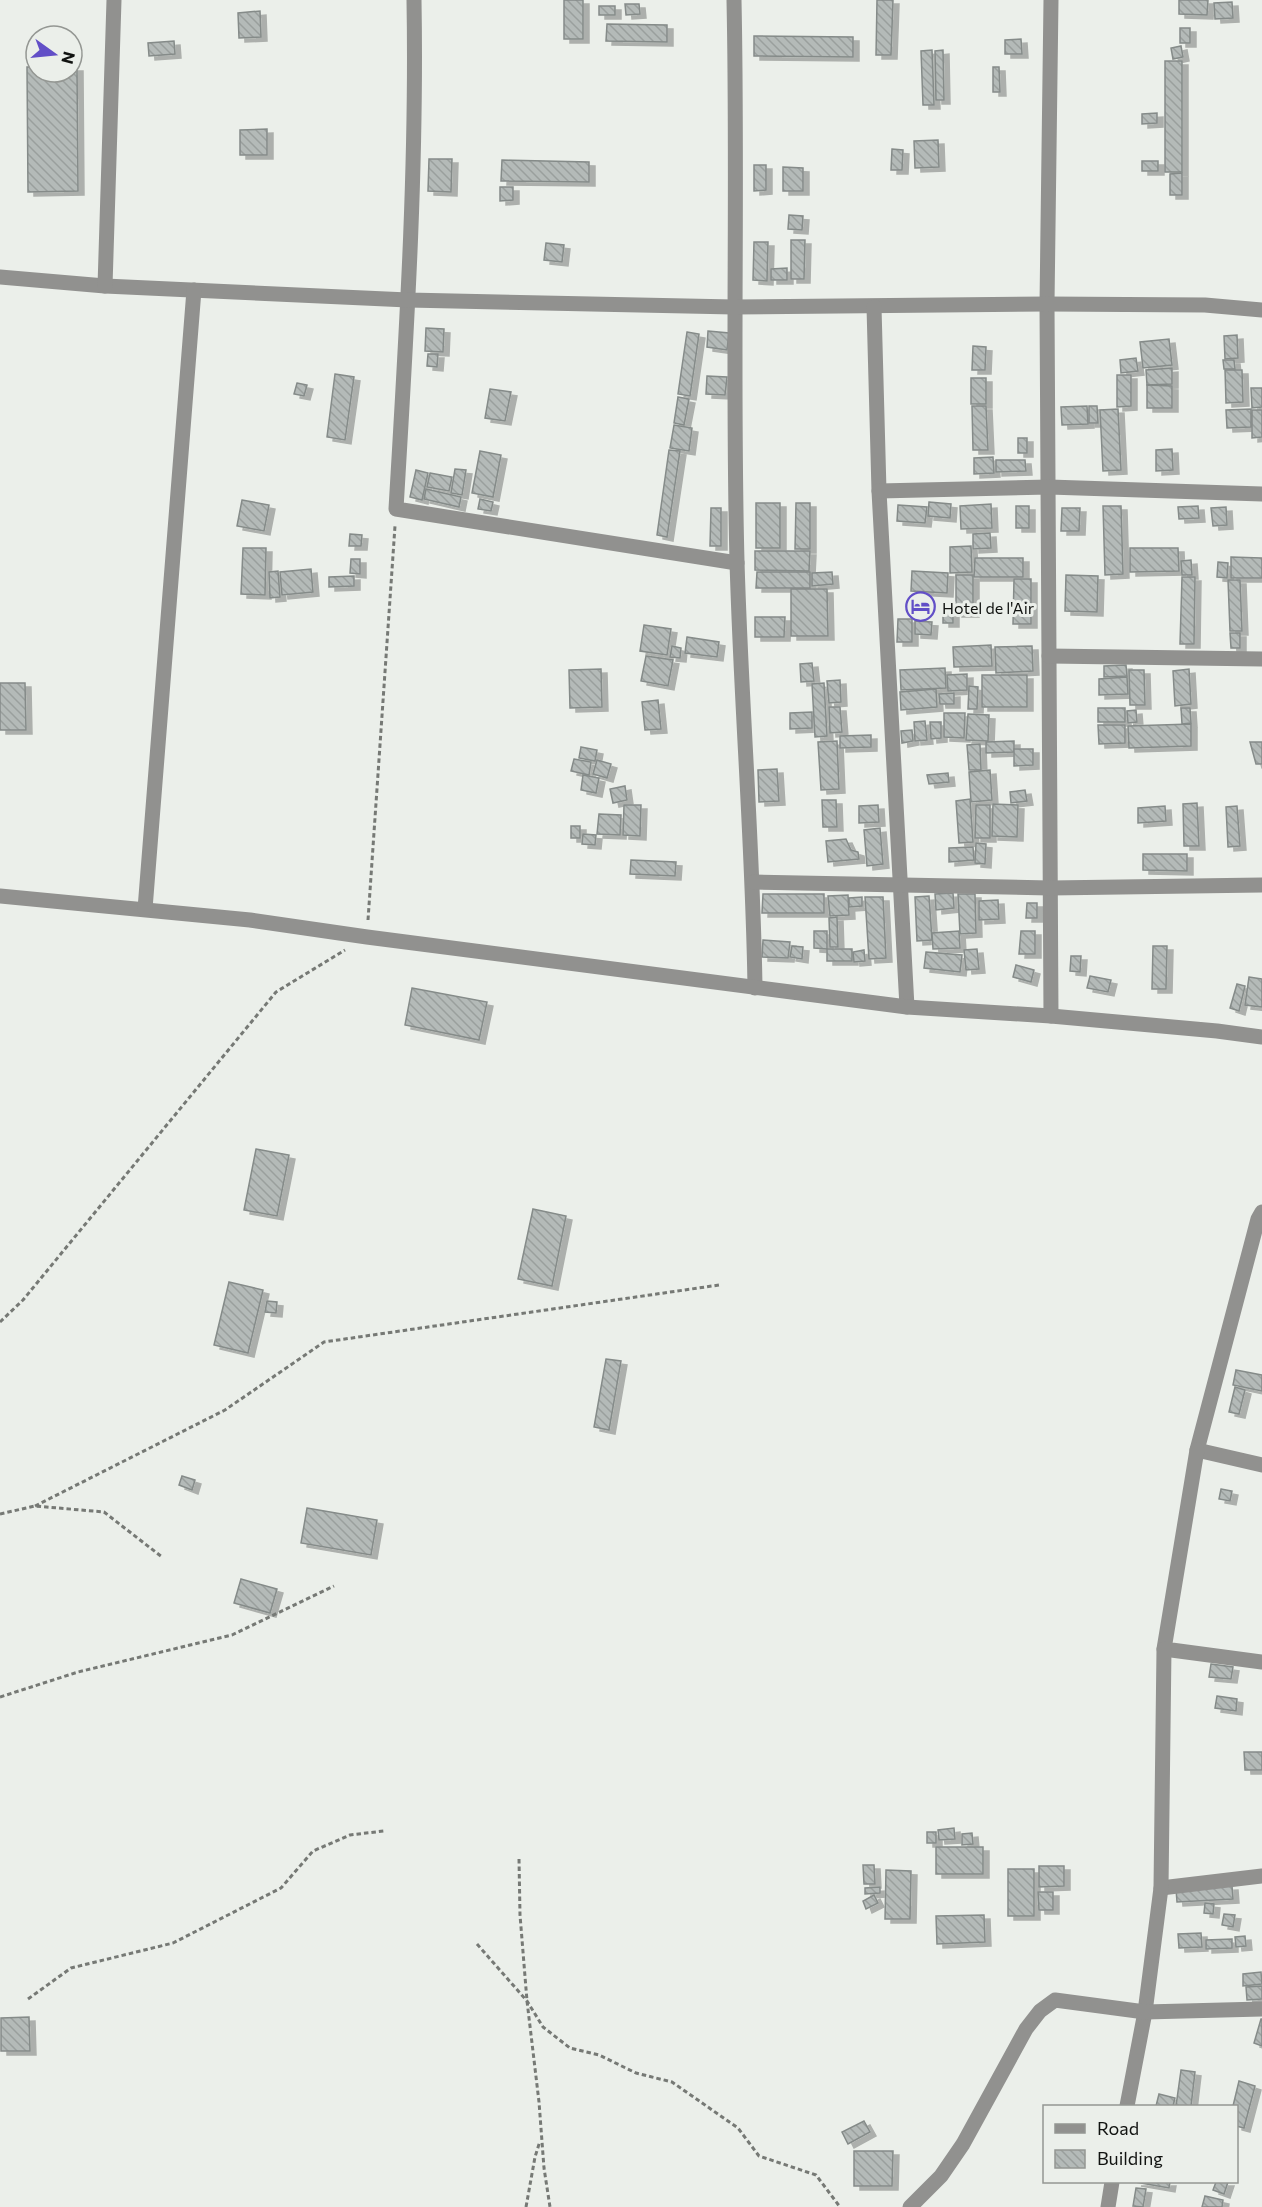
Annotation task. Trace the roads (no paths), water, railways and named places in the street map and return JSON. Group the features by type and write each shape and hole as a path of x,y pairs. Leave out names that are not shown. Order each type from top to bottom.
{"street":[{"path":"105,286 114,0"},
{"path":"414,0 416,100 396,509 737,563"},
{"path":"734,0 737,563 754,882 755,988"},
{"path":"1051,0 1047,304 1051,1016"},
{"path":"0,277 105,286 408,300 734,307 1205,305 1262,310"},
{"path":"145,909 194,290"},
{"path":"874,307 879,491 907,1007"},
{"path":"879,491 1049,487 1262,494"},
{"path":"1049,657 1262,660"},
{"path":"754,882 1050,888 1262,885"},
{"path":"0,896 250,920 907,1007 1217,1030 1262,1037"},
{"path":"1127,2105 1145,2012 1161,1888 1164,1649 1197,1450 1261,1217"},
{"path":"1197,1450 1262,1465"},
{"path":"1164,1649 1262,1662"},
{"path":"1161,1888 1262,1876"},
{"path":"910,2207 941,2176 963,2144 1026,2029 1040,2011 1055,2000 1145,2012 1262,2008"},
{"path":"1107,2207 1112,2183"}],"place":[{"name":"Hotel de l'Air","path":"921,607"}]}
